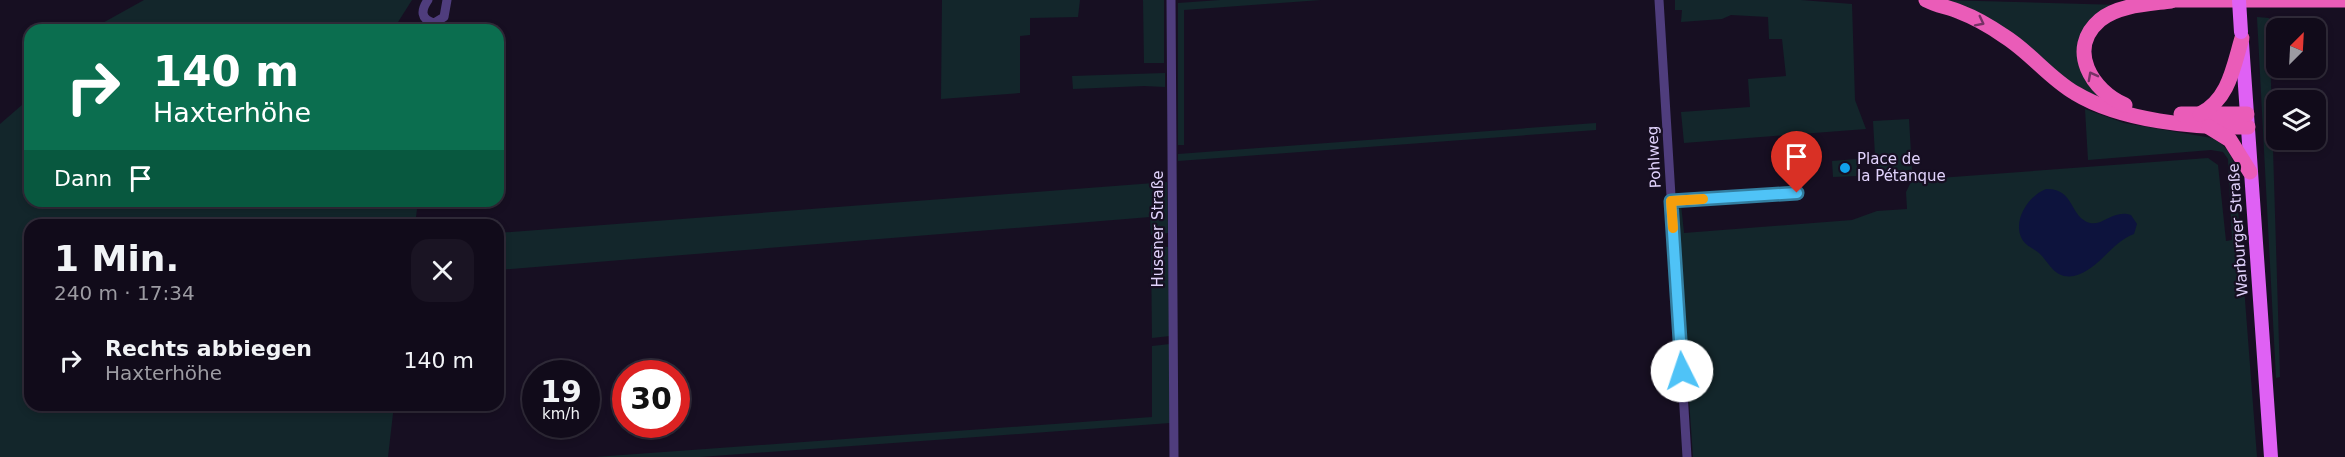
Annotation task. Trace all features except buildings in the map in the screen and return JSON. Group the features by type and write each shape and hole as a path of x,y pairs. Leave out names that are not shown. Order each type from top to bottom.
{"highway":[{"path":"1926,0 1960,12 2007,37 2059,82 2093,102 2125,114 2203,120 2247,120"},
{"path":"2142,0 2345,0"},
{"path":"2172,1 2129,8 2101,19 2093,28 2085,45 2088,74 2109,99 2131,107 2203,120 2230,140 2250,172"},
{"path":"2203,120 2225,92 2241,35"}],"main road":[{"name":"Warburger Straße","path":"2239,0 2271,457"}],"street":[{"path":"428,0 423,14 426,20 434,23 444,17 447,0"},
{"name":"Husener Straße","path":"1171,0 1174,457"},
{"name":"Pohlweg","path":"1659,0 1688,457"},
{"path":"1671,201 1797,193"}],"green space":[{"path":"144,0 412,0 397,24 101,24"},
{"path":"942,0 1080,0 1078,17 1030,18 1030,35 1020,36 1020,93 941,99"},
{"path":"1143,0 1164,0 1164,63 1144,63"},
{"path":"1220,0 1321,0 1184,10 1184,145 1178,145 1178,3"},
{"path":"1675,0 1801,0 1852,4 1855,100 1866,129 1684,143 1681,112 1750,107 1748,79 1786,76 1782,39 1769,39 1768,17 1731,15 1722,19 1681,22 1682,10 1675,10"},
{"path":"1943,0 2120,5 2083,43 2107,100 2090,95"},
{"path":"2257,17 2269,18 2266,18 2266,78 2271,78 2271,90 2266,90 2266,150 2273,150 2280,377 2276,378"},
{"path":"1165,73 1165,87 1073,89 1072,76"},
{"path":"24,103 24,207 417,207 416,219 24,219 24,411 393,411 388,457 0,457 0,124"},
{"path":"2085,109 2124,123 2212,138 2225,147 2230,154 2235,169 2257,457 1693,457 1676,210 1681,204 1684,233 1852,220 1877,211 1907,209 1906,192 1912,180 2208,158 2218,165 2226,241 2232,240 2228,159 2223,152 2211,150 2088,160"},
{"path":"1909,119 1912,170 1876,172 1873,121"},
{"path":"1596,123 1596,130 1178,161 1178,154"},
{"name":"Place de la Pétanque","path":"1857,159 1857,176 1833,177 1832,161"},
{"path":"1167,182 1168,233 1151,235 1150,217 504,270 504,233"},
{"path":"1151,245 1168,247 1170,336 1152,338"},
{"path":"1170,344 1170,423 700,457 595,457 1152,417 1152,346"}],"shaded area":[{"path":"2046,189 2062,193 2078,215 2090,223 2100,222 2119,214 2131,215 2137,224 2134,234 2118,243 2083,273 2074,276 2058,274 2039,253 2025,243 2019,230 2024,208 2034,196"}],"slow traffic":[{"path":"1673,228 1671,201 1703,199"}],"place":[{"name":"Place de la Pétanque","path":"1845,168"}],"route":[{"path":"1682,371 1671,201 1797,193"}]}
